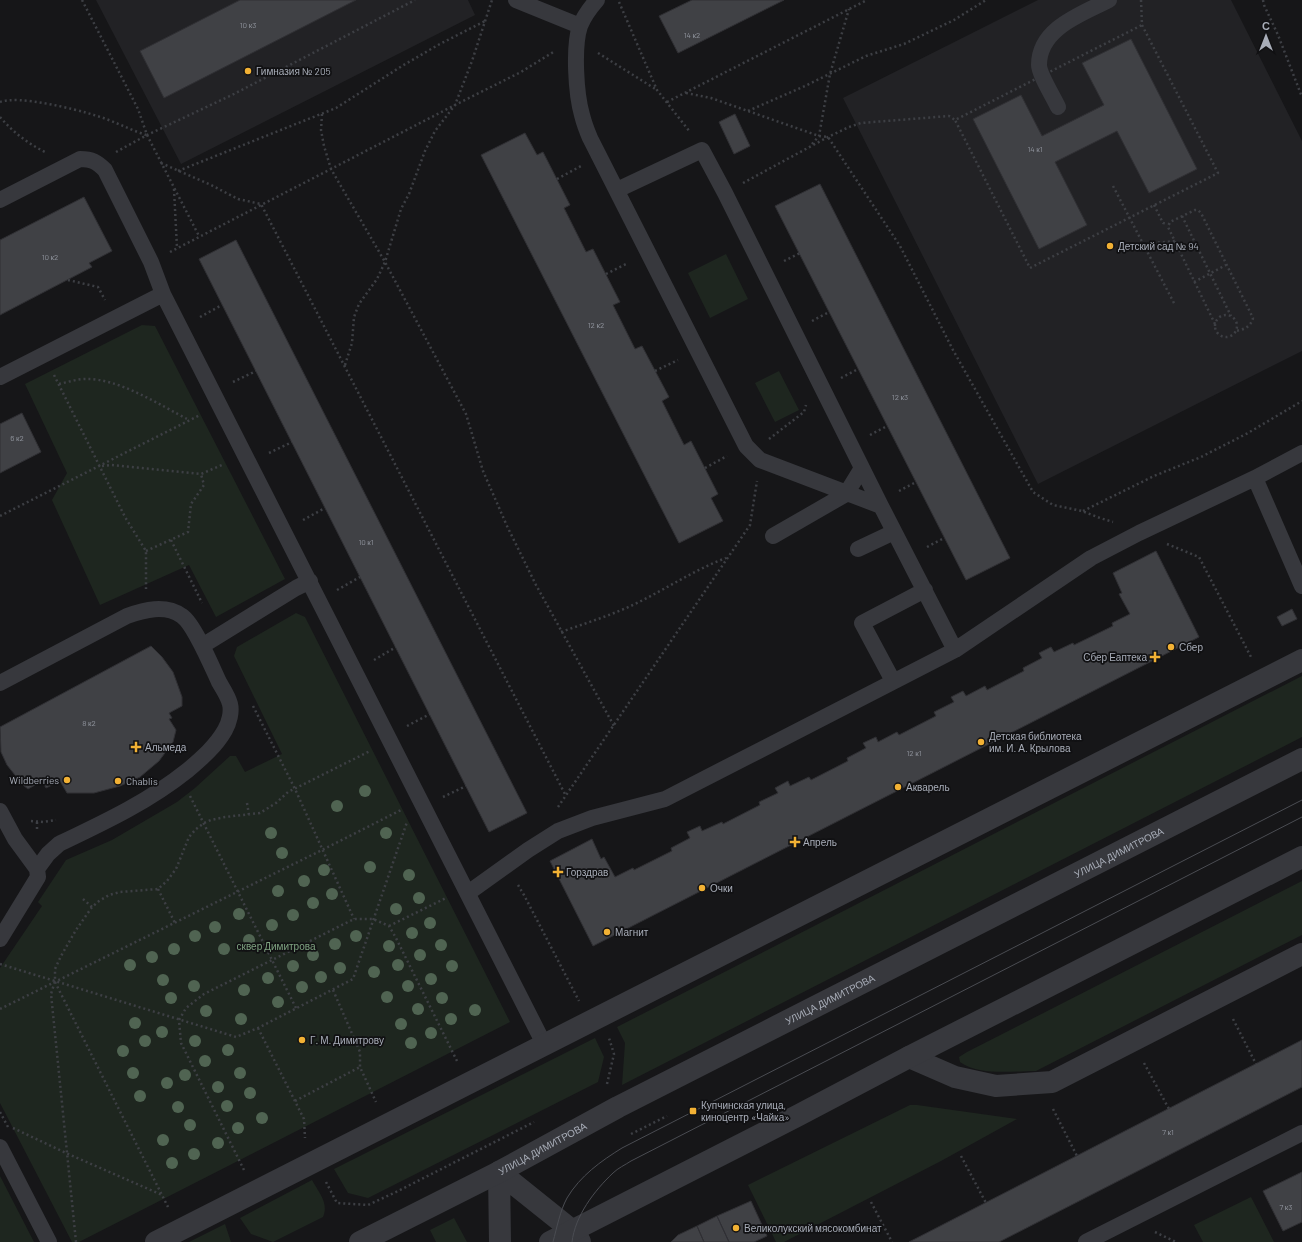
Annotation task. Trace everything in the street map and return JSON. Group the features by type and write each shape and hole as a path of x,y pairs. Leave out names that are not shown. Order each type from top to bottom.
{"street":[{"path":"156,1242 1302,660"},
{"name":"УЛИЦА ДИМИТРОВА","path":"360,1242 499,1172 618,1107 1302,759"},
{"path":"550,1242 577,1236 797,1116 909,1057 1302,857"},
{"path":"909,1057 955,1077 996,1086 1052,1082 1302,954"},
{"path":"499,1172 577,1236"},
{"path":"499,1172 500,1242"}],"lane":[{"path":"516,0 579,33"},
{"path":"596,0 587,12 579,33 579,100 582,116 590,138 746,446 756,456 846,494 881,506"},
{"path":"1058,107 1039,66 1042,51 1048,36 1067,22 1109,0"},
{"path":"617,190 702,150 955,650"},
{"path":"0,200 80,159 90,159 98,162 104,170 152,262 163,294 544,1044"},
{"path":"0,377 163,294"},
{"path":"468,893 558,830 592,818 665,799 955,650 1078,567 1139,533 1255,478 1302,453"},
{"path":"773,536 846,494 862,468"},
{"path":"1255,478 1302,586"},
{"path":"858,549 894,532"},
{"path":"202,646 296,588 310,581"},
{"path":"893,681 862,623 925,590"},
{"path":"0,683 127,616 138,612 159,608 182,616 189,623 202,646 230,705 230,717 226,729 214,746 197,762 179,777 144,801 59,844 48,854 37,869"},
{"path":"0,811 15,839 37,869 38,877 0,939"},
{"path":"1086,1242 1302,1133"},
{"path":"0,1147 49,1242"}],"path":[{"path":"82,0 138,109 146,135 199,236"},
{"path":"98,162 146,135 232,96 415,0"},
{"path":"345,366 352,343 354,317 359,304 377,280 401,209 409,194 425,151 435,131 455,105 472,61 492,0"},
{"path":"618,0 657,90"},
{"path":"667,102 867,0"},
{"path":"748,111 866,56 904,44 947,24 986,0"},
{"path":"725,193 849,127 861,123 949,116 955,120 1030,268 1218,173 1142,25 1141,0"},
{"path":"1262,0 1278,35 1302,97"},
{"path":"811,146 819,136 830,74 849,9"},
{"path":"178,171 336,108 402,66 438,45 485,21"},
{"path":"955,120 1142,25"},
{"path":"152,262 261,204 521,72 561,47 579,33 657,90 691,133 702,150"},
{"path":"686,93 711,98 819,136 828,137"},
{"path":"0,102 24,100 94,115 146,135"},
{"path":"322,114 321,130 331,169 384,262 466,414 483,472 504,519 536,585 614,726"},
{"path":"0,117 30,145 69,164"},
{"path":"828,137 900,246 953,350 1032,492 1052,505 1082,511 1100,518 1126,525 1139,533 1199,557 1251,657"},
{"path":"161,163 211,185 238,199 261,204"},
{"path":"1113,186 1175,305"},
{"path":"174,188 177,248"},
{"path":"261,204 566,796"},
{"path":"1154,205 1163,223 1168,224 1195,210 1200,212 1252,318 1252,323 1249,326 1235,331 1229,336 1222,336 1217,331 1168,227 1168,224"},
{"path":"1182,216 1231,316 1236,321 1237,326 1235,331"},
{"path":"1143,244 1175,242"},
{"path":"1194,282 1226,265"},
{"path":"68,280 98,288 115,318"},
{"path":"1215,324 1219,317 1226,315 1231,316"},
{"path":"44,354 125,517 146,551 148,610"},
{"path":"59,384 85,379 111,382 189,420"},
{"path":"558,830 556,809 750,525 756,456 804,412 818,380"},
{"path":"1082,511 1154,476 1201,457 1248,433 1302,401"},
{"path":"0,516 220,405"},
{"path":"100,466 111,465 201,474 245,455"},
{"path":"146,551 188,532 191,504 204,485 201,474"},
{"path":"171,540 219,636"},
{"path":"561,632 635,604 695,572 727,558"},
{"path":"252,703 295,789 354,918"},
{"path":"76,1242 51,994 55,982 55,969 76,930 92,907 109,895 120,892 158,889 166,882 176,869 189,837 204,823 225,817 260,813 269,808 288,792 370,750"},
{"path":"179,777 204,823 296,1008"},
{"path":"247,803 249,815"},
{"path":"0,1009 407,807"},
{"path":"30,821 43,822 63,818"},
{"path":"0,964 236,1037 258,1028 353,979 407,820"},
{"path":"505,866 524,895 580,1002"},
{"path":"158,889 175,922"},
{"path":"388,926 452,895 468,893"},
{"path":"82,899 92,907"},
{"path":"244,1170 181,1043 179,1020 186,1008 204,994 354,918 373,919 388,926 396,938 457,1061"},
{"path":"55,982 168,1207"},
{"path":"333,990 360,1052 360,1067 376,1102"},
{"path":"1233,1019 1256,1064"},
{"path":"258,1028 304,1119 305,1139 315,1162 337,1203 368,1205 536,1121"},
{"path":"607,1085 614,1054 609,1036"},
{"path":"1144,1063 1169,1109"},
{"path":"295,1101 360,1067"},
{"path":"1052,1109 1077,1156"},
{"path":"631,1134 666,1116"},
{"path":"0,1123 162,1195"},
{"path":"961,1156 986,1203"},
{"path":"871,1202 892,1242"}],"shaded area":[{"name":"Гимназия № 205","path":"96,0 468,0 475,15 181,164"},
{"name":"Детский сад № 94","path":"1038,0 1231,0 1302,141 1302,351 1038,484 843,98"}],"green space":[{"path":"726,254 748,299 710,318 688,273"},
{"path":"142,325 155,326 285,579 216,617 189,565 100,605 52,500 67,473 25,384"},
{"path":"779,371 799,410 775,422 755,383"},
{"name":"сквер Димитрова","path":"296,613 305,617 510,1022 79,1242 72,1242 0,1103 0,968 42,906 38,902 66,860 112,840 177,802 195,788 230,756 236,756 245,772 282,754 234,656 237,647"},
{"path":"1302,676 1302,737 622,1085 625,1043 617,1027"},
{"path":"1302,881 1302,935 1036,1071 986,1071 960,1062 959,1057 967,1052"},
{"path":"595,1038 604,1057 598,1082 368,1198 348,1193 334,1169"},
{"path":"910,1105 1017,1119 941,1161 784,1242 776,1242 748,1185"},
{"path":"0,1176 34,1242 0,1242"},
{"path":"312,1180 324,1203 325,1212 323,1217 273,1242 251,1234 240,1218"},
{"path":"1251,1197 1274,1242 1203,1242 1194,1225"},
{"path":"454,1218 467,1242 436,1242 430,1230"},
{"path":"225,1224 231,1242 189,1242"}],"building":[{"path":"240,0 356,0 164,98 140,51"},
{"path":"692,0 784,0 678,53 659,16"},
{"path":"1131,39 1197,169 1149,193 1117,131 1055,162 1087,225 1039,249 973,119 1021,95 1042,136 1104,105 1082,63"},
{"path":"735,114 750,146 734,154 719,122"},
{"path":"525,133 537,155 543,152 570,205 564,208 586,252 593,249 620,302 613,305 635,349 642,346 669,397 662,401 684,445 691,441 718,494 711,498 723,521 679,543 481,155"},
{"path":"820,184 1010,558 966,580 775,206"},
{"path":"84,197 112,251 89,263 92,267 0,315 0,240"},
{"path":"236,240 527,813 489,832 199,259"},
{"path":"22,413 41,452 0,473 0,424"},
{"path":"1156,551 1199,637 593,946 550,861 592,839 601,859 604,857 615,877 633,868 634,870 672,851 671,848 690,838 687,832 700,826 702,831 722,822 723,824 760,805 759,802 778,793 775,788 788,781 790,786 809,777 811,780 848,761 847,758 866,748 863,743 876,737 878,742 897,732 899,735 936,716 934,712 954,702 951,697 963,691 966,696 985,686 987,690 1024,671 1023,668 1042,658 1039,653 1051,647 1054,652 1073,643 1074,645 1113,626 1112,623 1130,614 1119,594 1122,593 1113,573"},
{"path":"1292,609 1297,619 1282,626 1277,617"},
{"path":"151,646 162,657 173,672 182,697 182,706 169,713 172,718 169,719 176,730 173,742 159,761 140,777 120,786 94,793 67,793 60,781 46,788 42,781 28,789 23,785 7,765 1,752 0,727"},
{"path":"1302,1040 1302,1087 999,1242 909,1242"},
{"path":"1302,1172 1302,1222 1283,1231 1263,1191"},
{"path":"751,1201 767,1236 754,1242 729,1242 717,1216"},
{"path":"717,1216 729,1242 704,1242 697,1226"},
{"path":"697,1226 704,1242 671,1242 678,1235"}],"tram line":[{"path":"553,1242 562,1208 572,1190 585,1176 606,1158 622,1148 1302,800"},
{"path":"572,1242 577,1223 586,1204 615,1171 631,1161 1302,817"}],"place":[{"name":"Гимназия № 205","path":"248,71"},
{"name":"Детский сад № 94","path":"1110,246"},
{"name":"Сбер","path":"1171,647"},
{"name":"Сбер Еаптека","path":"1155,657"},
{"name":"Детская библиотека им. И. А. Крылова","path":"981,742"},
{"name":"Альмеда","path":"136,747"},
{"name":"Wildberries","path":"67,780"},
{"name":"Chablis","path":"118,781"},
{"name":"Акварель","path":"898,787"},
{"name":"Апрель","path":"795,842"},
{"name":"Горздрав","path":"558,872"},
{"name":"Очки","path":"702,888"},
{"name":"Магнит","path":"607,932"},
{"name":"Г. М. Димитрову","path":"302,1040"},
{"name":"Купчинская улица, киноцентр «Чайка»","path":"693,1111"},
{"name":"Великолукский мясокомбинат","path":"736,1228"}]}
